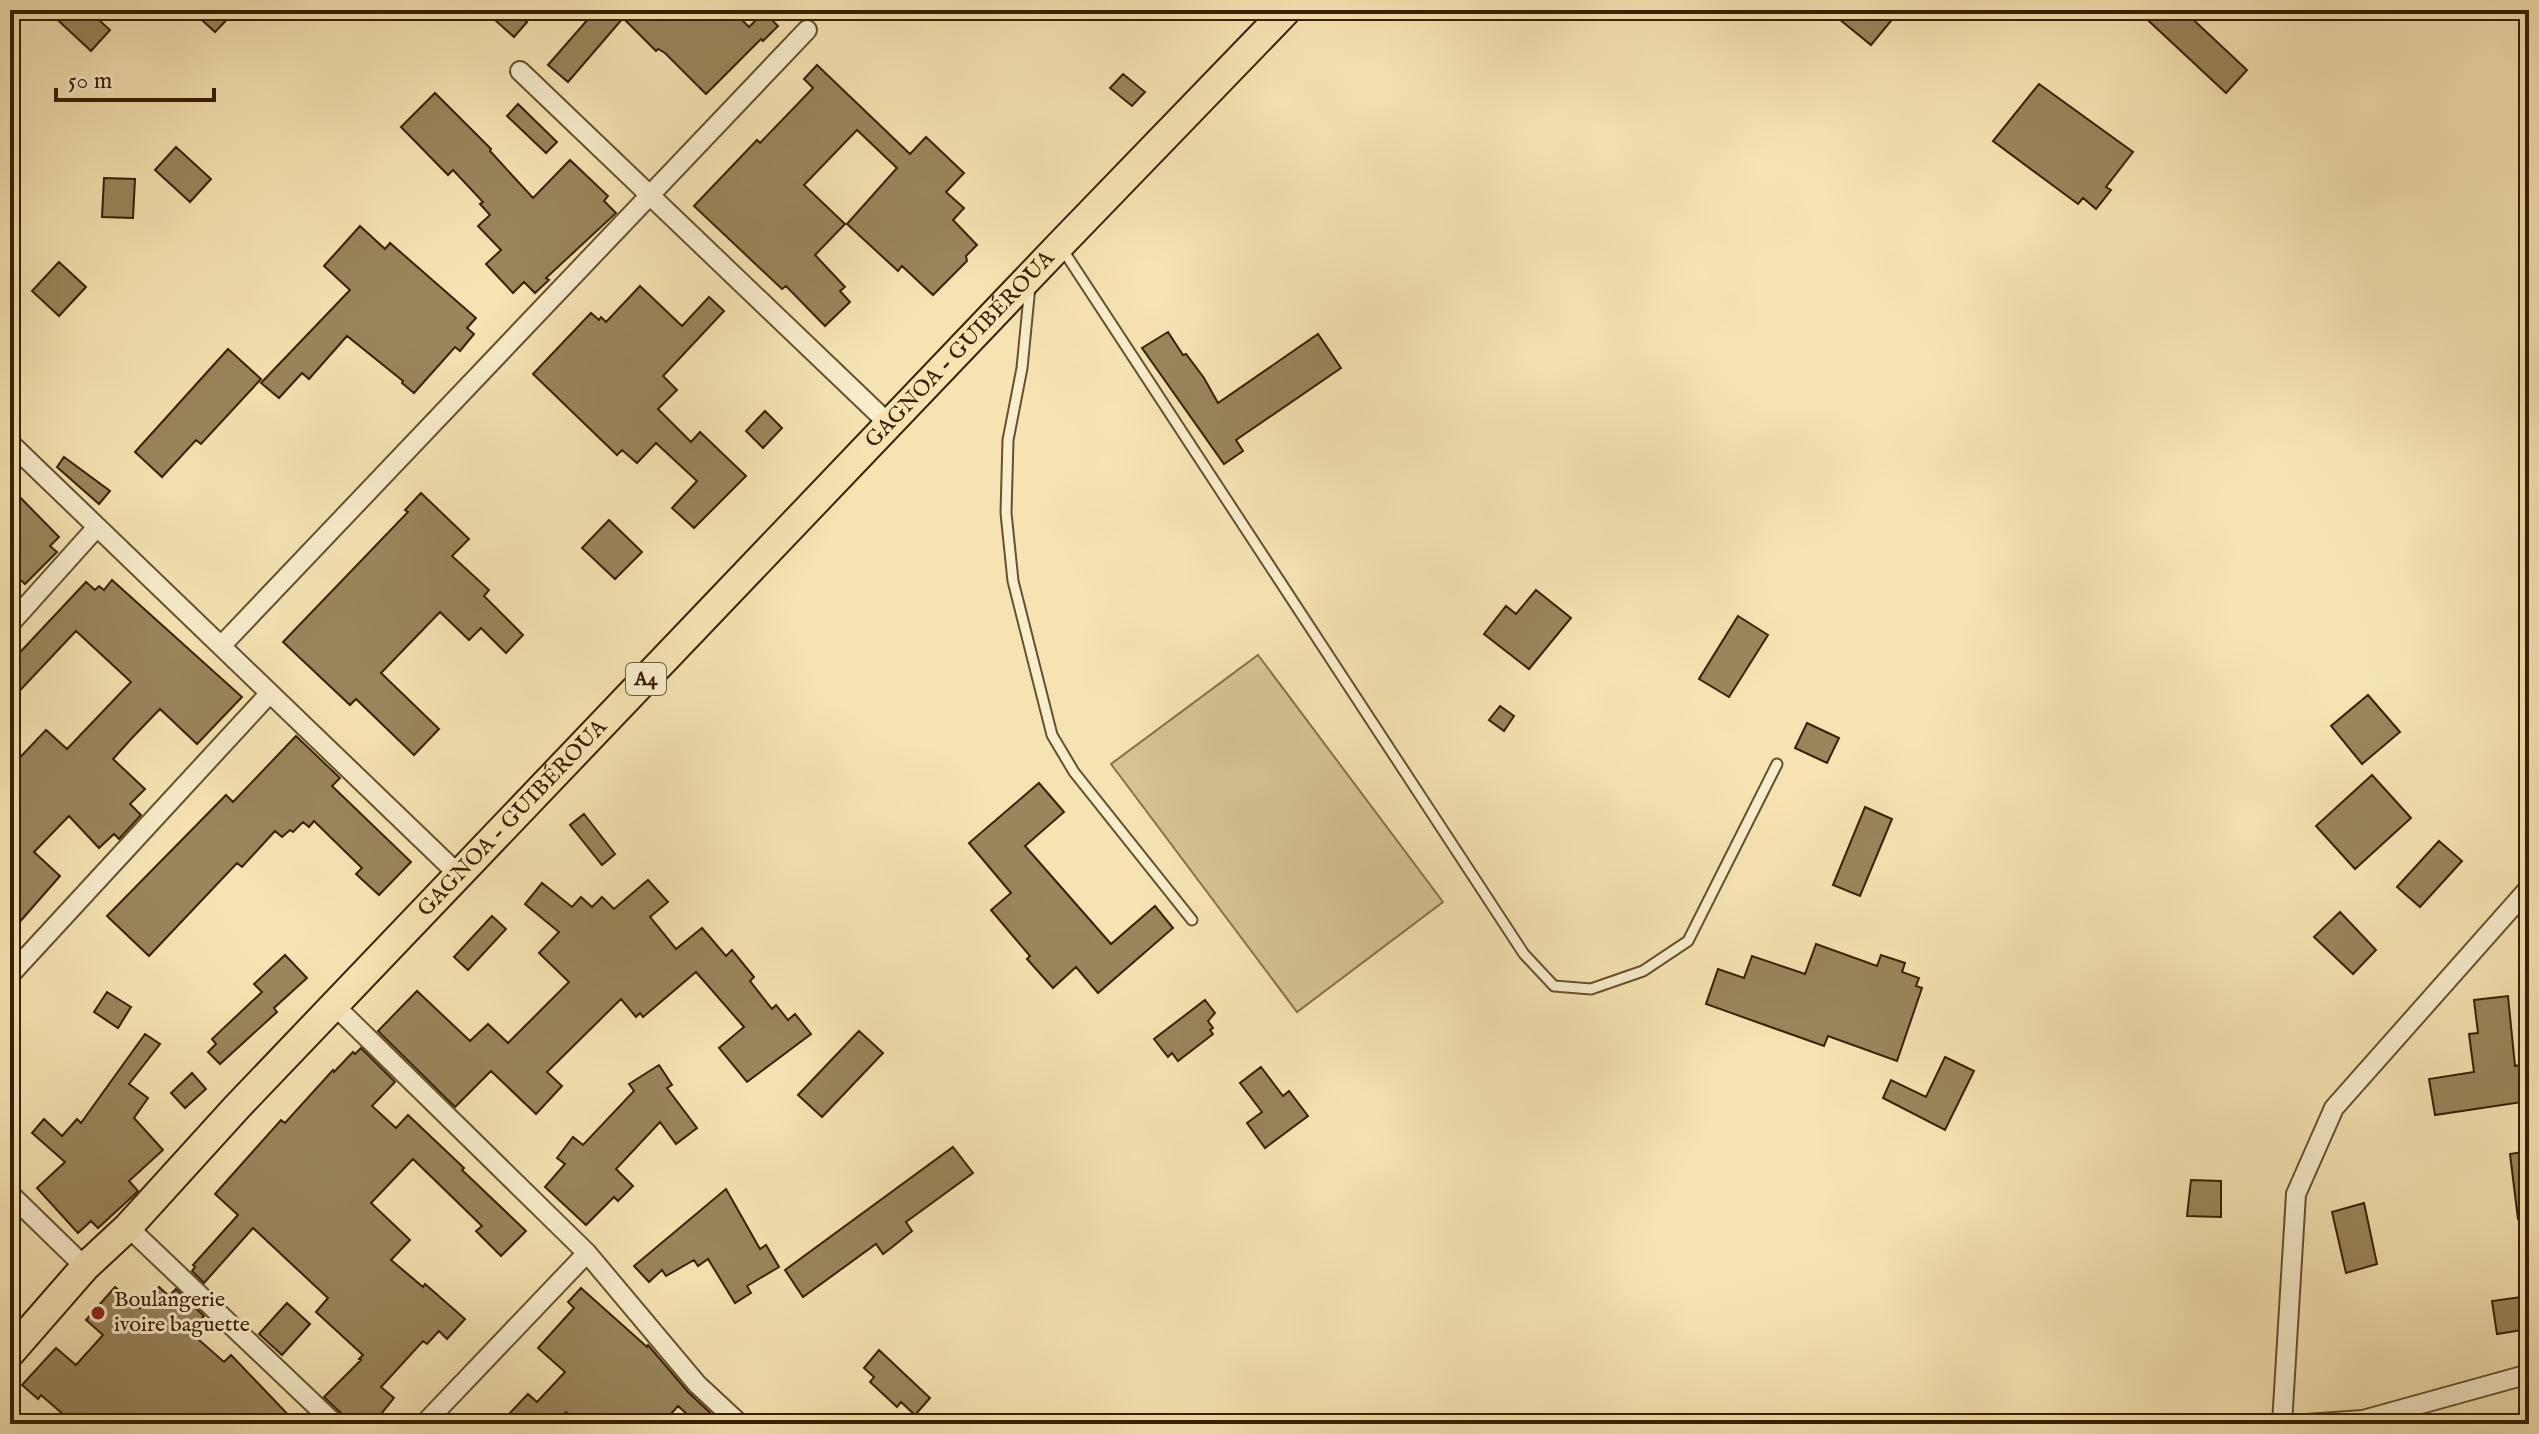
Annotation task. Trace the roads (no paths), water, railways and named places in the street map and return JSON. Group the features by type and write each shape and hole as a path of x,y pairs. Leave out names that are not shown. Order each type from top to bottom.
{"main road":[{"name":"GAGNOA - GUIBÉROUA","path":"10,1353 85,1267 128,1227 334,1005 1287,10"}],"street":[{"path":"221,646 807,30"},
{"path":"520,71 889,424"},
{"path":"10,443 459,875"},
{"path":"10,624 97,527"},
{"path":"10,975 270,693"},
{"path":"2282,1424 2296,1194 2334,1108 2529,888"},
{"path":"334,1005 587,1253 697,1384 740,1424"},
{"path":"10,1194 85,1267"},
{"path":"128,1227 335,1424"},
{"path":"424,1424 587,1253"},
{"path":"2306,1424 2363,1420 2529,1374"}],"lane":[{"path":"1060,245 1524,954 1554,986 1591,989 1604,985 1643,971 1688,941 1777,764"},
{"path":"1031,275 1022,368 1008,440 1006,513 1016,596 1052,735 1074,772 1192,920"}],"place":[{"name":"Boulangerie ivoire baguette","path":"98,1313"}]}
